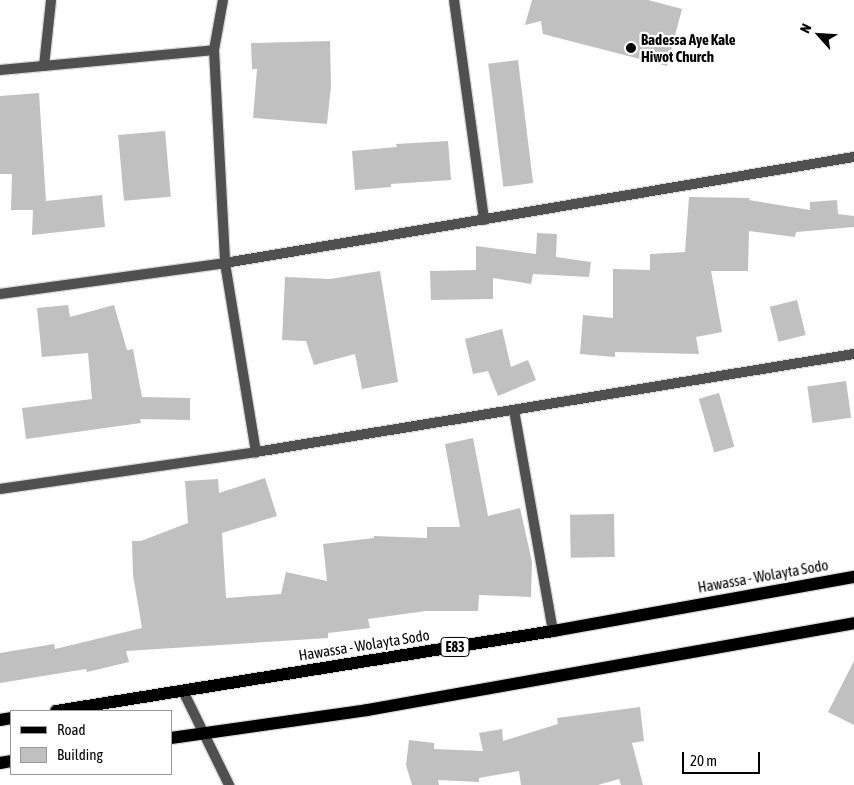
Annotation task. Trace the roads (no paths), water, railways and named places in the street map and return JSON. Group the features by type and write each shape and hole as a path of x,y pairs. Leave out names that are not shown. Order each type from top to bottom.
{"main road":[{"name":"Hawassa - Wolayta Sodo","path":"62,710 554,631 854,576"},
{"path":"172,738 367,710 854,623"}],"street":[{"path":"44,66 51,0"},
{"path":"223,0 214,50 224,263 256,452"},
{"path":"454,0 484,220"},
{"path":"0,70 214,50"},
{"path":"0,294 224,263 854,158"},
{"path":"0,489 256,452 854,354"},
{"path":"514,410 554,631"},
{"path":"183,691 229,785"}],"place":[{"name":"Badessa Aye Kale Hiwot Church","path":"631,48"}]}
